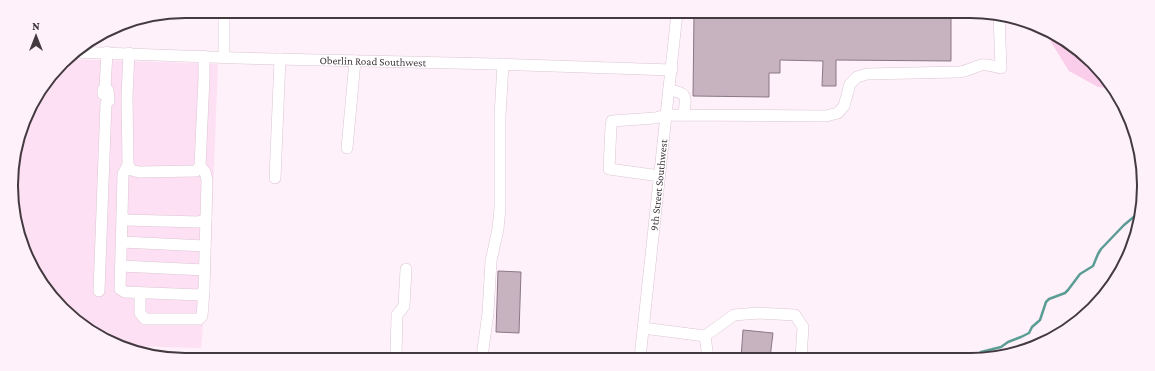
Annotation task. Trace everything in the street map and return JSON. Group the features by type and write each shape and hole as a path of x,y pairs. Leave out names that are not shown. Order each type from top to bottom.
{"street":[{"path":"224,18 224,57"},
{"name":"9th Street Southwest","path":"640,353 677,18"},
{"path":"660,176 609,169 612,121 655,118 667,115 826,116 838,113 844,106 850,84 857,77 867,74 960,72 988,65 1001,68 999,20"},
{"name":"Oberlin Road Southwest","path":"85,52 672,70"},
{"path":"99,291 106,103 103,102 103,90 105,88 107,52"},
{"path":"130,53 127,97 128,165 123,174 120,289 125,292 200,295 204,290"},
{"path":"128,165 131,170 139,172 196,171 200,166 204,56"},
{"path":"275,178 280,59"},
{"path":"347,148 355,61"},
{"path":"483,353 488,314 491,262 498,229 500,208 500,116 503,64"},
{"path":"669,90 680,92 684,95 684,115"},
{"path":"140,293 140,313 145,318 199,319 202,316 205,270 207,180 205,172 200,166"},
{"path":"122,216 126,220 198,222 203,221 206,217"},
{"path":"122,242 205,246"},
{"path":"121,266 205,270"},
{"path":"396,353 397,315 404,306 406,269"},
{"path":"643,328 705,336 734,315 759,313 795,315 803,327 800,353"},
{"path":"705,336 707,353"}],"shaded area":[{"path":"1051,39 1063,46 1080,60 1088,67 1105,88 1098,87 1069,71 1051,42"},
{"path":"76,59 218,64 210,270 206,293 201,348 140,346 111,336 92,325 67,304 46,279 35,260 27,239 19,207 18,175 21,153 31,121 40,102 60,75"}],"building":[{"path":"694,18 951,18 951,61 836,60 836,86 822,86 823,61 780,60 780,73 769,73 769,97 693,96"},
{"path":"498,271 521,272 519,333 496,332"},
{"path":"743,330 773,333 771,353 741,353"}],"waterway":[{"path":"980,353 1001,347 1008,342 1029,333 1032,327 1040,320 1046,302 1049,299 1065,293 1080,274 1093,266 1101,249 1134,217"}]}
